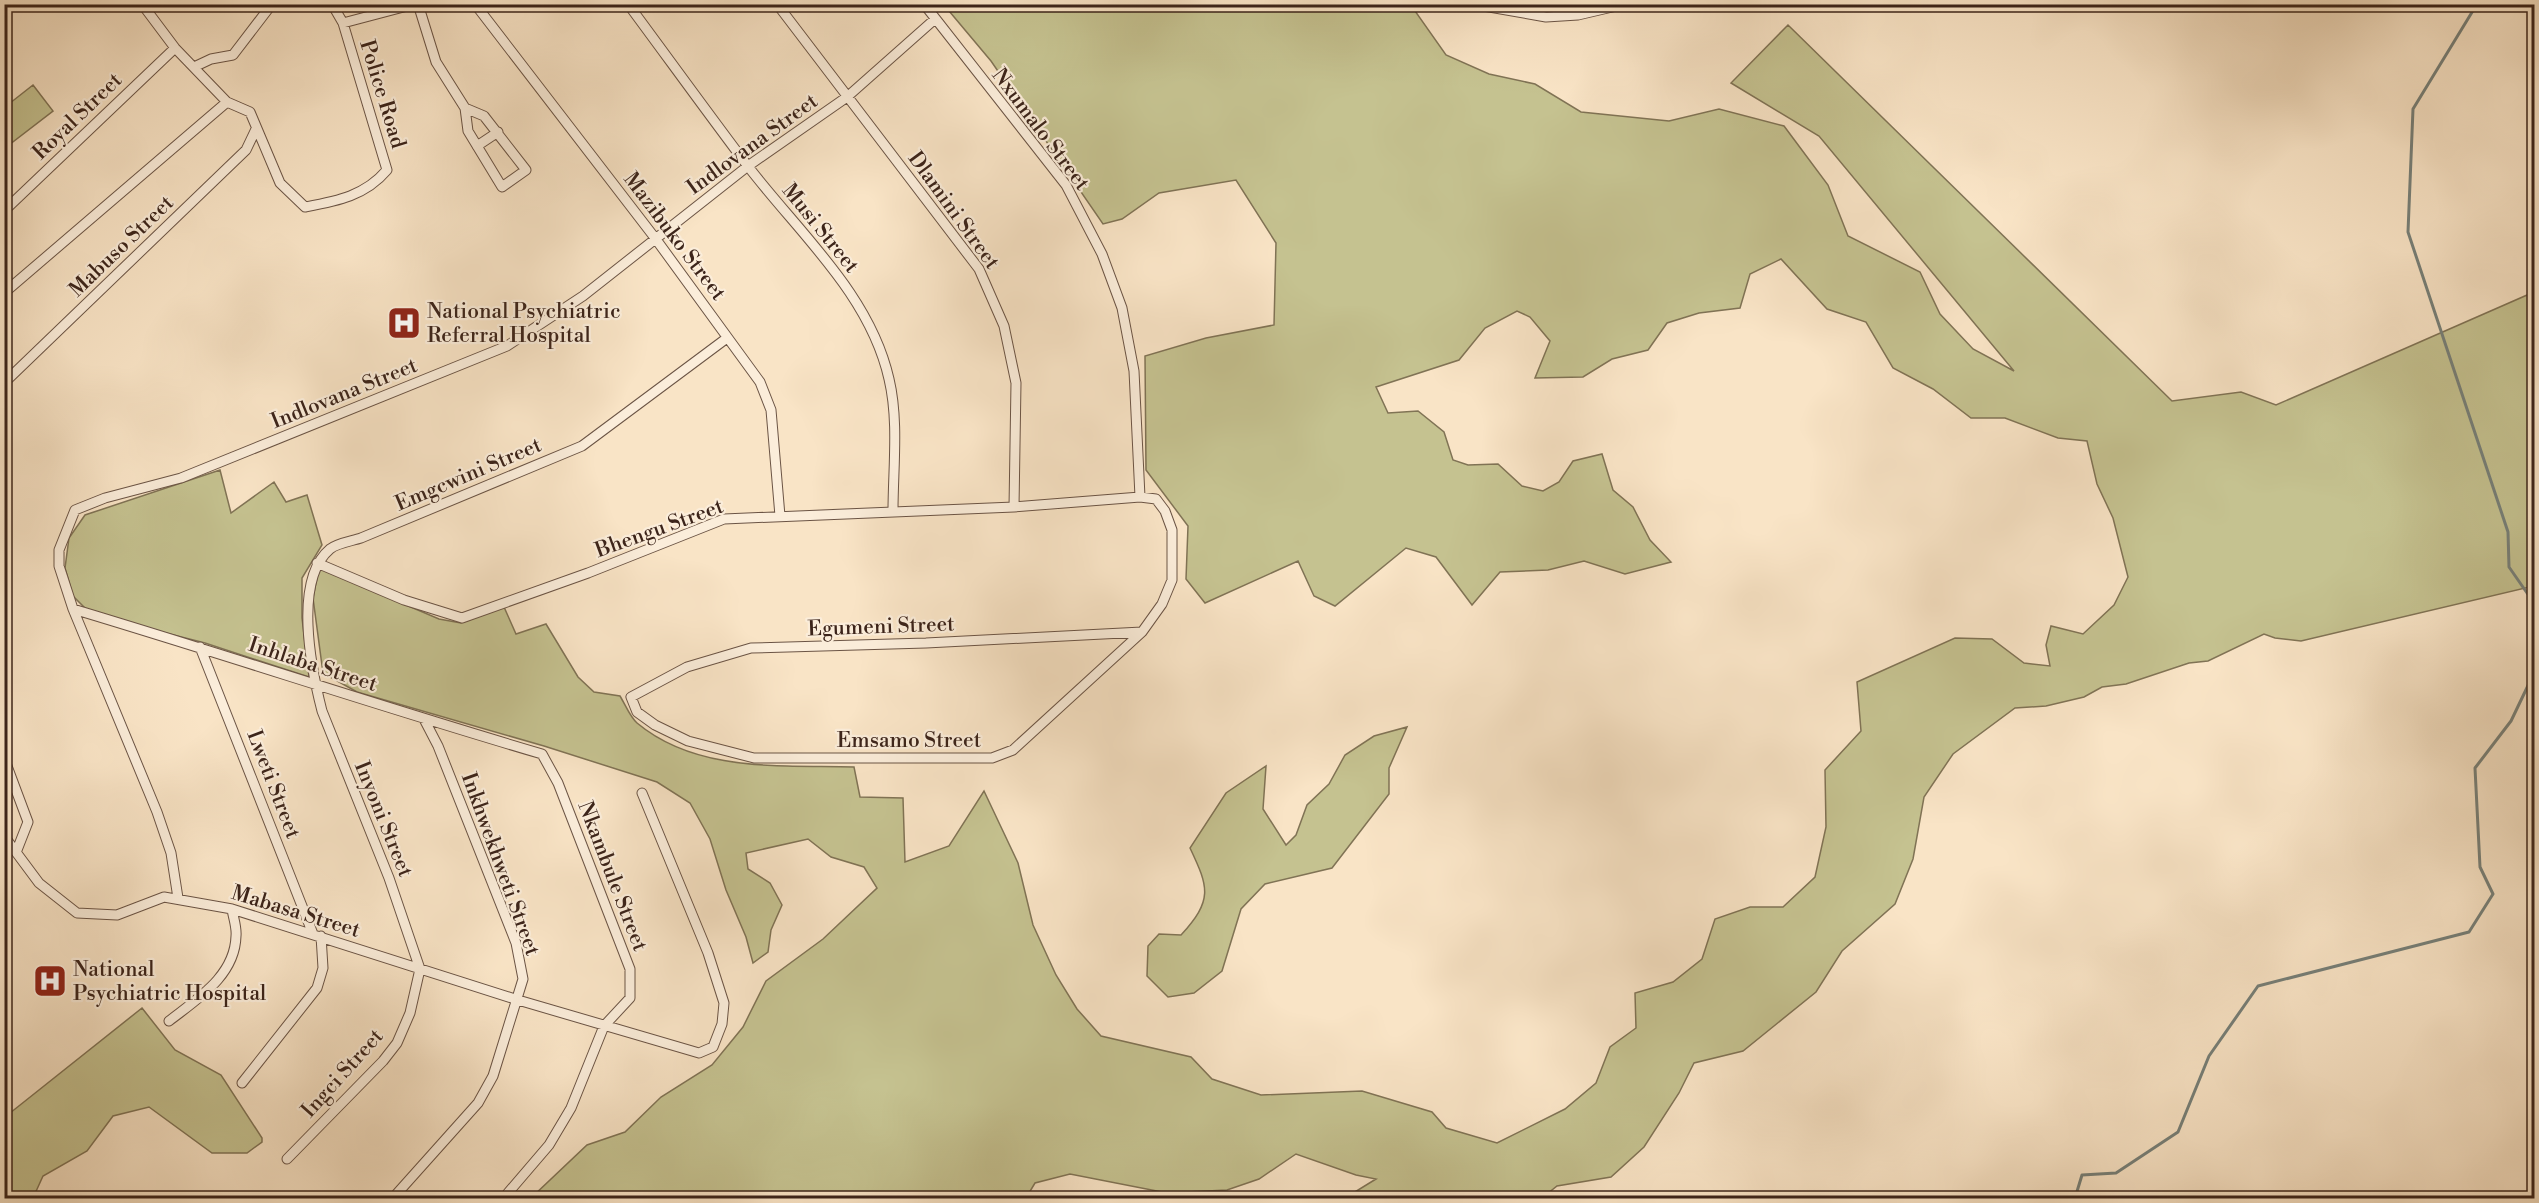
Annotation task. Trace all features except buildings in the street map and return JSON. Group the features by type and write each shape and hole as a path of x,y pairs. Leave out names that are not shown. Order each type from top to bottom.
{"street":[{"name":"Police Road","path":"142,4 175,48 227,102 250,112 280,183 305,207 347,199 376,184 387,170 343,24 332,4"},
{"path":"194,67 211,59 233,55 272,4"},
{"path":"343,24 417,4 436,63 465,108 468,131 502,187 526,170 484,116 465,108"},
{"name":"Mazibuko Street","path":"475,4 656,238 760,382 771,410 780,516"},
{"name":"Musi Street","path":"628,4 748,166 851,293 873,335 889,379 893,416 893,511"},
{"name":"Dlamini Street","path":"777,4 979,269 1004,326 1016,383 1014,507"},
{"name":"Nxumalo Street","path":"924,4 1066,185 1102,254 1122,308 1134,371 1140,497"},
{"path":"1472,4 1546,17 1578,15 1625,4"},
{"name":"Indlovana Street","path":"178,898 171,853 157,812 73,609 59,566 59,550 75,510 105,498 181,478 507,346 583,296 748,166 847,97 935,19"},
{"name":"Royal Street","path":"4,211 175,48"},
{"path":"4,293 227,102"},
{"name":"Mabuso Street","path":"4,383 246,150 256,129"},
{"path":"477,146 498,132"},
{"name":"Emgcwini Street","path":"317,563 332,547 361,538 582,446 727,338"},
{"name":"Bhengu Street","path":"317,563 404,600 462,618 588,573 724,519 1014,507 1140,497"},
{"name":"Emsamo Street","path":"631,697 637,712 655,725 688,741 754,758 992,758 1013,750 1142,632 1162,604 1172,580 1172,530 1165,511 1156,499 1140,497"},
{"path":"315,682 307,599 317,563"},
{"name":"Inhlaba Street","path":"73,609 315,682 425,720 542,754"},
{"name":"Egumeni Street","path":"631,697 687,667 751,648 926,643 1142,632"},
{"name":"Lweti Street","path":"200,647 317,935 323,968 317,988 242,1083"},
{"name":"Inyoni Street","path":"315,682 322,711 389,878 420,969"},
{"name":"Inkhwekhweti Street","path":"393,1198 478,1103 493,1076 523,979 516,943 438,746 425,720"},
{"name":"Nkambule Street","path":"507,1194 549,1145 571,1108 604,1026 630,998 630,969 558,783 542,754"},
{"path":"4,758 28,822 17,850"},
{"name":"Mabasa Street","path":"4,836 17,850 39,883 77,913 117,915 164,897 232,909 518,1000 699,1053 713,1047 722,1024 724,1003 708,954 642,793"},
{"path":"169,1021 215,984 232,958 236,935 232,909"},
{"name":"Ingci Street","path":"287,1159 383,1061 397,1043 410,1013 420,969"}],"shaded area":[{"path":"944,5 1407,5 1413,8 1446,55 1489,74 1535,84 1581,112 1669,121 1719,109 1784,126 1828,185 1848,236 1920,272 1940,314 1973,349 2014,371 1819,136 1731,83 1788,25 2172,401 2241,392 2276,405 2534,292 2534,586 2301,641 2275,638 2264,634 2208,661 2189,663 2126,684 2102,687 2084,697 2046,706 2015,708 1953,754 1924,797 1913,859 1895,904 1842,951 1816,992 1743,1051 1694,1063 1679,1093 1644,1147 1611,1177 1557,1186 1542,1198 1345,1198 1376,1179 1356,1175 1296,1154 1259,1179 1227,1190 1167,1193 1070,1174 1035,1183 1026,1198 856,1198 851,1194 808,1194 789,1198 531,1198 587,1145 625,1132 661,1097 712,1065 743,1027 766,981 823,939 877,888 864,867 831,857 808,839 746,853 748,869 770,883 782,905 771,930 768,952 753,963 746,937 726,890 710,839 690,803 657,782 544,746 357,692 323,673 313,598 319,568 439,619 461,623 504,607 516,634 546,624 578,677 594,692 620,696 637,723 661,739 686,751 741,763 854,767 860,797 903,798 905,862 949,846 984,791 1018,863 1033,925 1056,975 1077,1009 1101,1036 1191,1057 1212,1079 1261,1095 1362,1091 1432,1112 1446,1128 1497,1143 1565,1109 1596,1083 1610,1047 1636,1028 1635,993 1673,982 1702,959 1715,919 1750,907 1783,907 1815,877 1826,827 1825,770 1861,731 1857,682 1955,638 1992,639 2024,663 2050,666 2046,645 2051,626 2083,634 2114,605 2128,577 2113,518 2097,484 2087,441 2058,438 2005,418 1971,418 1933,389 1893,368 1866,322 1827,309 1781,259 1750,274 1740,308 1699,313 1667,323 1648,350 1612,359 1583,377 1535,378 1550,341 1530,317 1517,311 1485,328 1459,360 1376,387 1388,413 1418,411 1444,432 1453,460 1468,465 1498,464 1522,486 1543,491 1559,482 1573,461 1602,454 1613,490 1633,507 1650,540 1671,562 1625,574 1584,561 1548,570 1500,572 1472,605 1436,557 1406,548 1335,606 1314,596 1298,561 1205,603 1186,579 1188,526 1146,470 1145,356 1206,338 1274,325 1276,243 1236,180 1159,193 1122,219 1103,224 991,61"},
{"path":"33,85 53,111 5,148 5,107"},
{"path":"220,470 231,513 274,482 286,502 307,495 322,545 302,578 302,618 309,677 205,643 91,614 73,596 65,568 69,538 85,515"},
{"path":"1407,727 1389,768 1389,794 1332,868 1265,884 1241,909 1222,971 1194,993 1168,997 1147,976 1148,946 1159,934 1181,935 1199,912 1205,893 1204,884 1190,848 1226,793 1266,766 1263,809 1286,845 1296,835 1307,805 1329,784 1345,755 1374,736"},
{"path":"142,1008 175,1050 221,1075 262,1138 262,1142 247,1153 212,1153 149,1107 113,1116 87,1151 43,1176 33,1198 5,1198 5,1117"}],"waterway":[{"path":"2477,4 2413,109 2408,232 2508,532 2509,567 2534,603"},
{"path":"2075,1198 2082,1175 2116,1173 2178,1132 2209,1056 2258,986 2469,932 2493,894 2480,867 2475,768 2511,721 2534,673"}],"place":[{"name":"National Psychiatric Referral Hospital","path":"404,323"},
{"name":"National Psychiatric Hospital","path":"50,981"}]}
